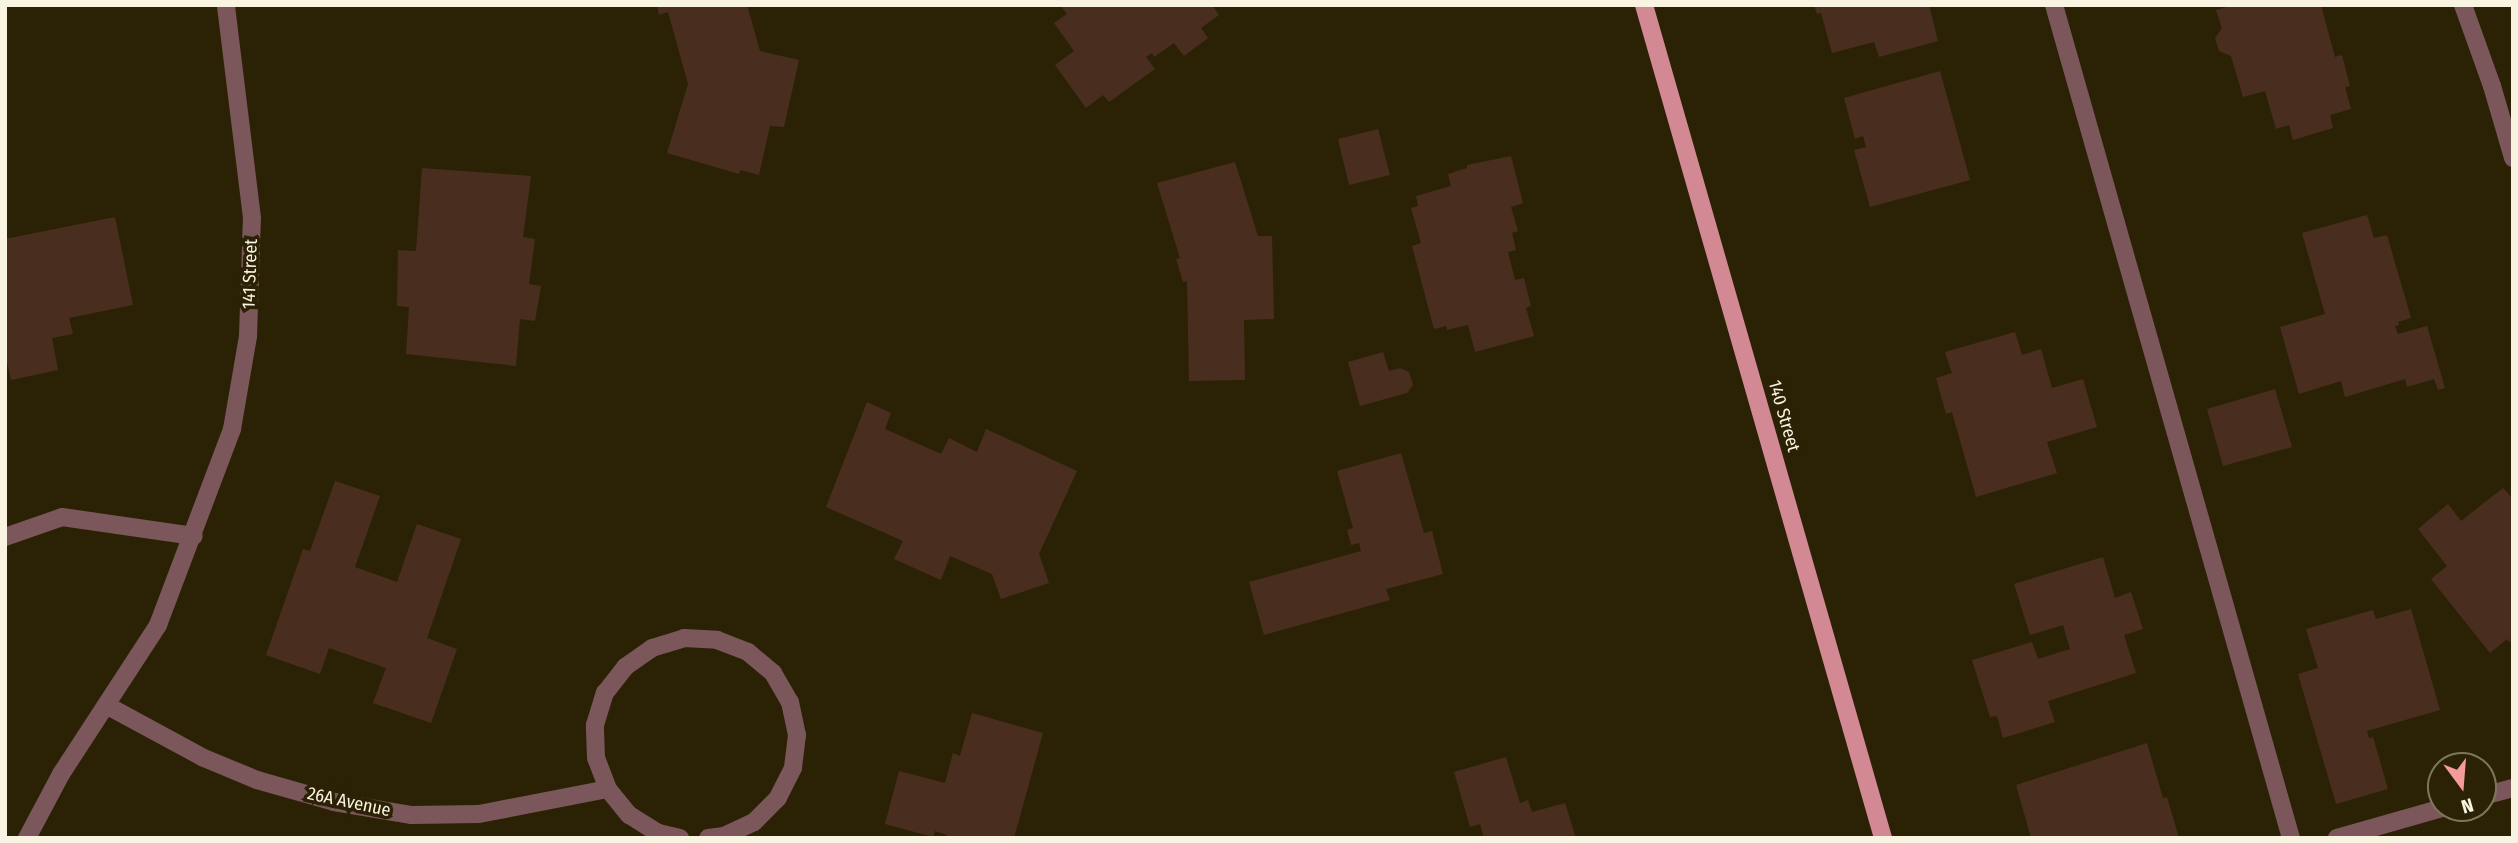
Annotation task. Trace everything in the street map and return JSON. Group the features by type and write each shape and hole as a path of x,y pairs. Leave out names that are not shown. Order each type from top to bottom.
{"main road":[{"name":"140 Street","path":"1644,5 1883,838"}],"street":[{"name":"141 Street","path":"27,838 61,774 158,625 194,536 232,429 248,336 252,219 226,5"},
{"path":"2053,5 2291,838"},
{"path":"2463,5 2493,86 2513,158"},
{"path":"5,537 62,517 194,536"},
{"path":"680,838 657,833 629,815 608,789 596,758 595,725 605,694 625,667 652,648 684,638 717,640 748,652 773,673 790,702 797,735 793,768 778,798 754,822 724,836 708,838"},
{"name":"26A Avenue","path":"106,705 204,758 257,780 334,802 412,815 479,814 608,789"},
{"path":"2337,838 2427,812"}],"building":[{"path":"657,5 747,5 760,51 799,60 784,127 770,126 759,175 740,170 739,174 667,153 688,84 668,12 659,15"},
{"path":"1060,5 1212,5 1219,15 1201,28 1208,38 1184,56 1174,43 1154,57 1152,53 1146,57 1155,69 1109,102 1103,95 1086,108 1055,65 1074,51 1054,23 1067,14"},
{"path":"1814,5 1929,5 1938,41 1879,57 1874,42 1832,53 1821,13 1817,14"},
{"path":"2234,5 2321,5 2335,57 2342,55 2350,86 2345,87 2351,109 2330,115 2333,128 2293,140 2289,125 2276,129 2265,91 2243,97 2231,56 2219,51 2215,38 2222,28 2216,10"},
{"path":"1940,71 1970,180 1870,207 1854,150 1866,147 1863,136 1855,139 1844,98"},
{"path":"1378,129 1390,175 1349,185 1338,139"},
{"path":"1511,156 1523,203 1511,207 1518,231 1512,233 1516,250 1508,252 1515,280 1524,278 1531,306 1526,308 1534,336 1475,352 1468,325 1447,330 1446,326 1434,329 1412,246 1421,243 1411,208 1418,206 1416,196 1451,186 1448,174 1467,168 1467,165"},
{"path":"1235,162 1258,236 1272,236 1274,319 1244,320 1245,380 1189,381 1187,281 1183,282 1176,259 1180,258 1157,183"},
{"path":"422,168 531,176 523,237 535,239 529,284 541,286 535,321 520,319 516,366 406,354 409,307 397,306 398,250 416,251"},
{"path":"2367,215 2374,238 2387,235 2411,318 2398,322 2399,325 2395,326 2398,334 2427,326 2445,388 2438,390 2434,379 2407,387 2405,379 2345,397 2341,381 2299,394 2280,327 2325,314 2302,233"},
{"path":"115,217 133,305 69,318 73,334 52,338 58,370 11,380 5,354 5,239"},
{"path":"2015,332 2022,355 2041,349 2052,388 2083,379 2097,427 2047,442 2057,473 1976,497 1952,412 1946,414 1936,378 1952,373 1945,352"},
{"path":"1383,352 1389,371 1400,368 1409,372 1413,385 1407,393 1360,406 1348,362"},
{"path":"2275,389 2292,447 2223,466 2207,409"},
{"path":"867,402 891,413 885,429 941,454 949,438 977,452 986,429 1077,471 1039,554 1049,583 1001,599 992,574 950,556 941,580 894,559 903,541 826,507"},
{"path":"1401,453 1424,533 1432,531 1443,574 1386,589 1390,600 1264,635 1249,582 1361,551 1359,543 1351,545 1347,530 1353,528 1337,471"},
{"path":"335,481 380,496 355,567 397,582 417,524 461,539 427,638 457,649 431,723 373,703 386,668 329,648 320,674 266,655 303,549 310,551"},
{"path":"2503,488 2513,499 2513,640 2510,642 2507,639 2490,653 2431,579 2447,566 2418,529 2448,504 2461,521"},
{"path":"2103,557 2115,598 2131,592 2143,629 2124,635 2136,673 2048,701 2055,722 2003,738 1997,716 1990,717 1972,660 2032,642 2038,659 2070,649 2063,625 2030,635 2014,584"},
{"path":"2411,609 2440,710 2367,731 2369,738 2373,737 2388,789 2336,804 2298,674 2318,668 2306,629 2373,610 2376,619"},
{"path":"972,713 1043,733 1014,838 946,838 947,835 935,831 933,837 885,824 899,771 945,783 953,753 960,756"},
{"path":"2147,743 2163,798 2167,797 2179,838 2031,838 2016,785"},
{"path":"1506,757 1520,803 1528,800 1532,812 1565,803 1576,838 1484,838 1480,824 1470,827 1454,772"}]}
